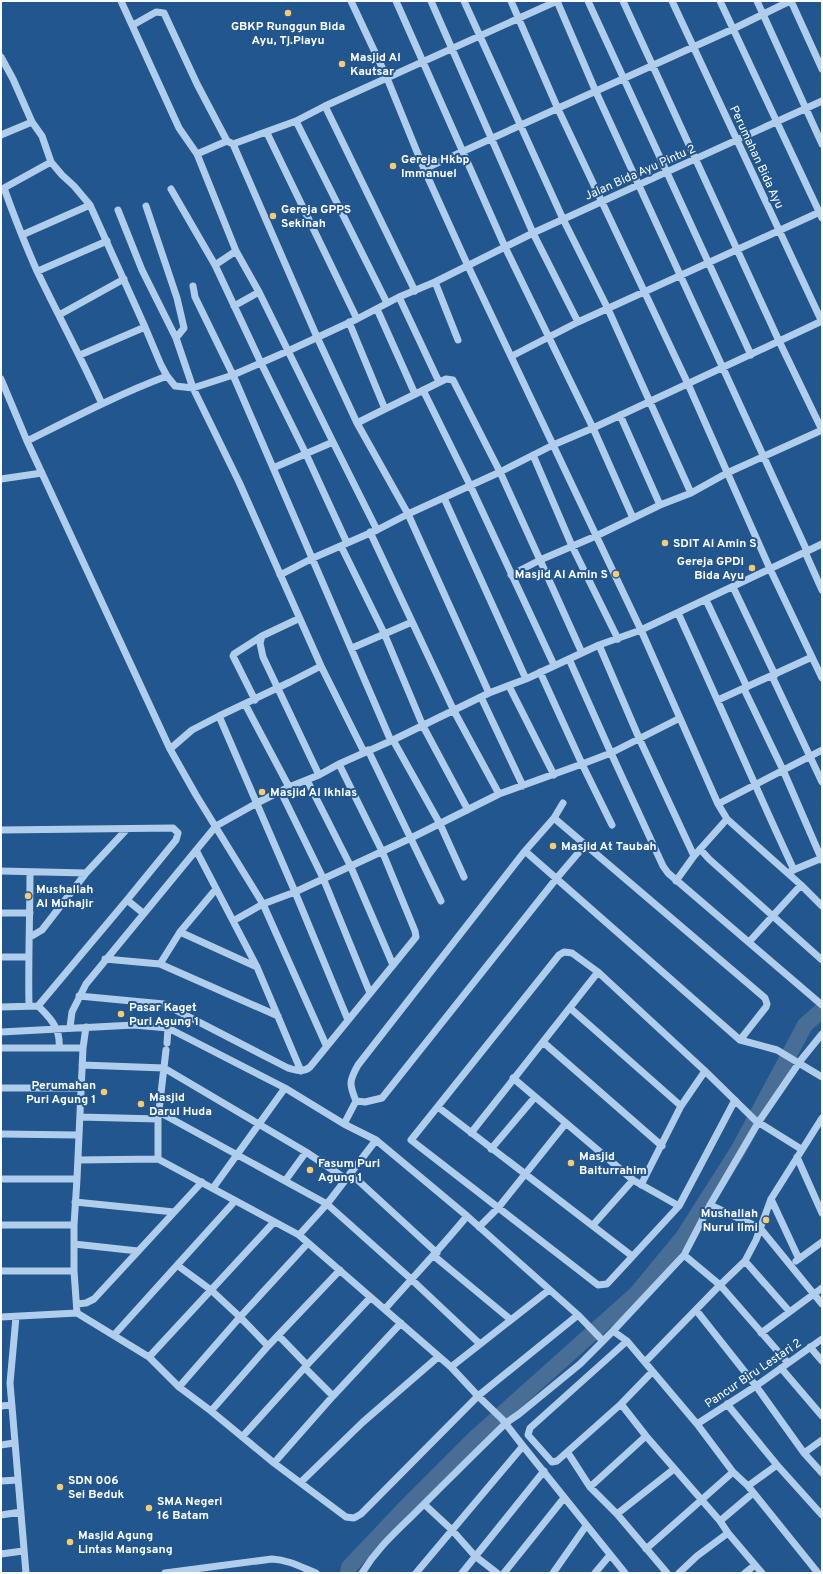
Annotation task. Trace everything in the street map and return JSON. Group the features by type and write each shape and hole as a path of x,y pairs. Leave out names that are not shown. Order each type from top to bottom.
{"street":[{"path":"121,1 179,128 198,154 236,251 259,292 333,442 412,622 454,711 499,794"},
{"path":"351,1 387,78 424,169 468,266 641,630 718,804 727,819 790,871 801,885 822,906"},
{"path":"396,1 505,247 593,428 633,518"},
{"path":"431,1 533,233 578,322"},
{"path":"464,1 563,219 608,309 691,492"},
{"path":"511,1 558,109 688,384 770,569 822,678"},
{"path":"198,154 230,143 267,133 296,121 325,106 557,1 596,92 764,457 822,590"},
{"path":"588,1 623,79 668,171 751,355"},
{"path":"511,575 540,560 596,536 660,505 691,492 727,473 822,430 779,341 623,1"},
{"name":"Perumahan Bida Ayu","path":"672,1 822,322"},
{"path":"512,356 578,322 738,249 821,214 720,1"},
{"path":"757,1 822,144"},
{"path":"424,169 733,30 790,1 822,68"},
{"path":"133,26 156,12 164,13 197,84 230,143 357,423 408,514 489,693"},
{"path":"1,57 13,79 32,122 42,136 51,162 90,205 167,376 175,386 193,388"},
{"name":"Jalan Bida Ayu Pintu 2","path":"193,388 233,375 288,351 377,310 387,303 468,266 533,233 822,101"},
{"path":"325,106 416,290"},
{"path":"296,121 387,303"},
{"path":"1,134 32,122"},
{"path":"267,133 357,319"},
{"path":"51,162 2,189 38,271 80,355 102,404"},
{"path":"171,189 215,265 306,454 423,726 468,810"},
{"path":"22,235 90,205"},
{"path":"146,206 177,298 184,328 176,338"},
{"path":"118,210 142,270 176,338 193,388 239,482 320,666 411,838 441,900"},
{"path":"38,271 107,241"},
{"path":"215,265 236,251"},
{"path":"59,315 124,279"},
{"path":"434,282 458,340"},
{"path":"193,286 195,297 233,375 392,740 440,824 464,877"},
{"path":"234,306 259,292"},
{"path":"400,297 439,382"},
{"path":"377,310 415,394"},
{"path":"349,322 385,409"},
{"path":"280,575 313,558 500,472 552,445 593,428 822,322"},
{"path":"80,355 145,327"},
{"path":"27,441 102,404 167,376"},
{"path":"1,379 27,441 170,749 196,796 263,904 326,1045"},
{"path":"357,423 439,382 446,379 453,380 500,472 582,653"},
{"path":"423,390 470,485 554,666"},
{"path":"620,415 660,505"},
{"path":"274,468 333,442"},
{"path":"533,455 572,546 618,639"},
{"path":"1,478 42,473"},
{"path":"444,498 526,679"},
{"path":"70,1027 72,1012 86,984 216,826 289,787 319,775 339,764 423,726 489,693 526,679 599,645 641,630 822,544"},
{"path":"733,587 822,782"},
{"path":"706,600 822,859 790,871"},
{"path":"678,613 718,700 790,871"},
{"path":"255,700 233,656 234,654 262,636 298,619"},
{"path":"352,648 412,622"},
{"path":"262,636 260,642 263,657 319,775"},
{"path":"599,645 694,856"},
{"path":"718,700 812,657"},
{"path":"569,659 663,866 676,881 822,1005"},
{"path":"170,749 192,730 278,689 320,666"},
{"path":"540,672 612,825"},
{"path":"509,686 554,775"},
{"path":"481,697 523,786"},
{"path":"245,704 289,787"},
{"path":"219,716 295,892 348,1020"},
{"path":"233,921 263,904 295,892 350,865 411,838 499,794 611,753 680,718"},
{"path":"718,804 822,750"},
{"path":"79,996 164,1004 288,1068 301,1071 310,1067 326,1045 416,937 415,931 382,851 339,764"},
{"path":"307,780 350,865 393,965"},
{"path":"281,792 324,878 370,993"},
{"path":"356,1101 350,1088 352,1077 358,1065 525,851 554,818 563,803"},
{"path":"554,818 765,998 767,1004 766,1007 740,1040"},
{"path":"676,881 694,856 727,819"},
{"path":"1,830 126,830 173,828 178,833 176,840 38,1006"},
{"path":"30,937 42,930 86,874 126,830"},
{"path":"356,1101 365,1102 382,1098 556,879 585,845"},
{"path":"700,849 709,859 822,960"},
{"path":"196,850 257,967 301,1071"},
{"path":"525,851 740,1040 777,1050 822,1077"},
{"path":"1,871 86,874"},
{"path":"29,1006 28,957 30,937 30,872"},
{"path":"749,942 801,885"},
{"path":"160,964 180,932 216,889"},
{"path":"127,900 143,913"},
{"path":"1,913 30,913"},
{"path":"180,932 257,967"},
{"path":"735,1100 679,1206 607,1284 598,1285 411,1140 559,955 564,952 572,953 598,972 705,1071 735,1100 749,1115 757,1122 801,1149"},
{"path":"1,957 28,957"},
{"path":"106,959 160,964 278,1016"},
{"path":"471,1133 598,972"},
{"path":"1,1007 38,1006 47,1014 57,1030 60,1036 59,1048"},
{"path":"570,1008 682,1106"},
{"path":"1,1032 57,1030 70,1027 134,1025 168,1028 285,1088 344,1124 376,1140 480,1227 580,1317 600,1338"},
{"path":"77,1313 74,1271 74,1225 83,1048 86,1027"},
{"path":"158,1159 158,1115 168,1028"},
{"path":"362,1573 372,1558 392,1534 424,1504 504,1421 519,1414 580,1364 600,1338 614,1331 684,1256 710,1205 757,1122 796,1062 822,1034"},
{"path":"543,1042 662,1146"},
{"path":"1,1048 83,1048"},
{"path":"82,1065 164,1068 348,1176 510,1319"},
{"path":"641,1185 682,1106 705,1071"},
{"path":"513,1078 633,1180 679,1206"},
{"path":"1,1088 81,1088"},
{"path":"213,1188 285,1088"},
{"path":"491,1149 535,1097"},
{"path":"344,1124 356,1101"},
{"path":"438,1107 632,1256"},
{"path":"80,1117 158,1115 238,1155 327,1204 411,1278 480,1344"},
{"path":"645,1362 745,1261 771,1200 801,1149 821,1122"},
{"path":"480,1227 498,1208 566,1123"},
{"path":"1,1134 78,1135"},
{"path":"299,1235 327,1204 376,1140"},
{"path":"285,1181 306,1152"},
{"path":"797,1157 822,1213"},
{"path":"78,1160 158,1159 299,1235 451,1367 504,1421 522,1446 544,1471 586,1526 625,1573"},
{"path":"1,1179 77,1179"},
{"path":"593,1226 633,1180"},
{"path":"76,1304 86,1303 94,1299 202,1182"},
{"path":"114,1335 235,1200"},
{"path":"771,1200 800,1258"},
{"path":"75,1202 174,1212"},
{"path":"710,1205 760,1228 822,1304"},
{"path":"385,1309 467,1216"},
{"path":"149,1357 274,1222"},
{"path":"1,1225 74,1225"},
{"path":"179,1387 308,1242"},
{"path":"791,1265 822,1242"},
{"path":"74,1244 138,1251"},
{"path":"684,1256 720,1285 761,1333 822,1416"},
{"path":"745,1261 789,1311"},
{"path":"177,1265 211,1290 268,1346"},
{"path":"211,1411 268,1346 340,1270"},
{"path":"1,1271 74,1271"},
{"path":"761,1333 822,1288"},
{"path":"451,1367 510,1319 549,1290"},
{"path":"242,1437 370,1298"},
{"path":"696,1310 756,1386 804,1453 822,1474"},
{"path":"1,1317 77,1313 149,1357 179,1387 211,1411 274,1464 301,1482 346,1517 354,1518 361,1514 478,1396 580,1317"},
{"path":"16,1317 10,1383 23,1552 26,1573"},
{"path":"274,1464 333,1396 400,1323"},
{"path":"614,1331 627,1341 645,1362 697,1424 733,1472 748,1486 818,1573"},
{"path":"279,1336 333,1396"},
{"name":"Pancur Biru Lestari 2","path":"697,1424 756,1386 822,1339"},
{"path":"627,1341 528,1432 528,1435 552,1462 557,1461 568,1453 621,1404 652,1372"},
{"path":"810,1347 822,1362"},
{"path":"301,1482 363,1422 438,1357"},
{"path":"621,1404 646,1436 720,1521 728,1533 762,1573"},
{"path":"727,1404 777,1465 822,1515"},
{"path":"1,1406 12,1405"},
{"path":"590,1487 646,1436"},
{"path":"804,1453 822,1440"},
{"path":"1,1445 14,1443"},
{"path":"416,1573 522,1446"},
{"path":"568,1453 590,1487 617,1514 667,1573"},
{"path":"748,1486 777,1465"},
{"path":"617,1514 674,1469"},
{"path":"462,1573 544,1471"},
{"path":"646,1549 733,1472"},
{"path":"1,1481 18,1480"},
{"path":"720,1521 753,1493"},
{"path":"504,1573 564,1498"},
{"path":"424,1504 452,1530 475,1556 497,1573"},
{"path":"1,1515 21,1512"},
{"path":"553,1573 586,1526"},
{"path":"679,1573 697,1556 728,1533"},
{"path":"1,1554 23,1552"},
{"path":"595,1573 610,1555"},
{"path":"165,1573 205,1571 272,1559 283,1560 300,1565 316,1573"},
{"path":"745,1573 755,1565"}],"waterway":[{"path":"348,1573 349,1567 475,1438 636,1294 683,1237 739,1149 805,1025 822,1010"}],"place":[{"name":"GBKP Runggun Bida Ayu, Tj.Piayu","path":"288,13"},
{"name":"Masjid Al Kautsar","path":"342,64"},
{"name":"Gereja Hkbp Immanuel","path":"393,166"},
{"name":"Gereja GPPS Sekinah","path":"273,216"},
{"name":"SDIT Al Amin S","path":"665,543"},
{"name":"Gereja GPDI Bida Ayu","path":"752,568"},
{"name":"Masjid Al Amin S","path":"616,574"},
{"name":"Masjid Al Ikhlas","path":"262,792"},
{"name":"Masjid At Taubah","path":"553,846"},
{"name":"Mushallah Al Muhajir","path":"28,896"},
{"name":"Pasar Kaget Puri Agung 1","path":"121,1014"},
{"name":"Perumahan Puri Agung 1","path":"104,1092"},
{"name":"Masjid Darul Huda","path":"141,1104"},
{"name":"Masjid Baiturrahim","path":"571,1163"},
{"name":"Fasum Puri Agung 1","path":"310,1170"},
{"name":"Mushallah Nurul Ilmi","path":"766,1220"},
{"name":"SDN 006 Sei Beduk","path":"60,1487"},
{"name":"SMA Negeri 16 Batam","path":"149,1508"},
{"name":"Masjid Agung Lintas Mangsang","path":"70,1542"}]}
